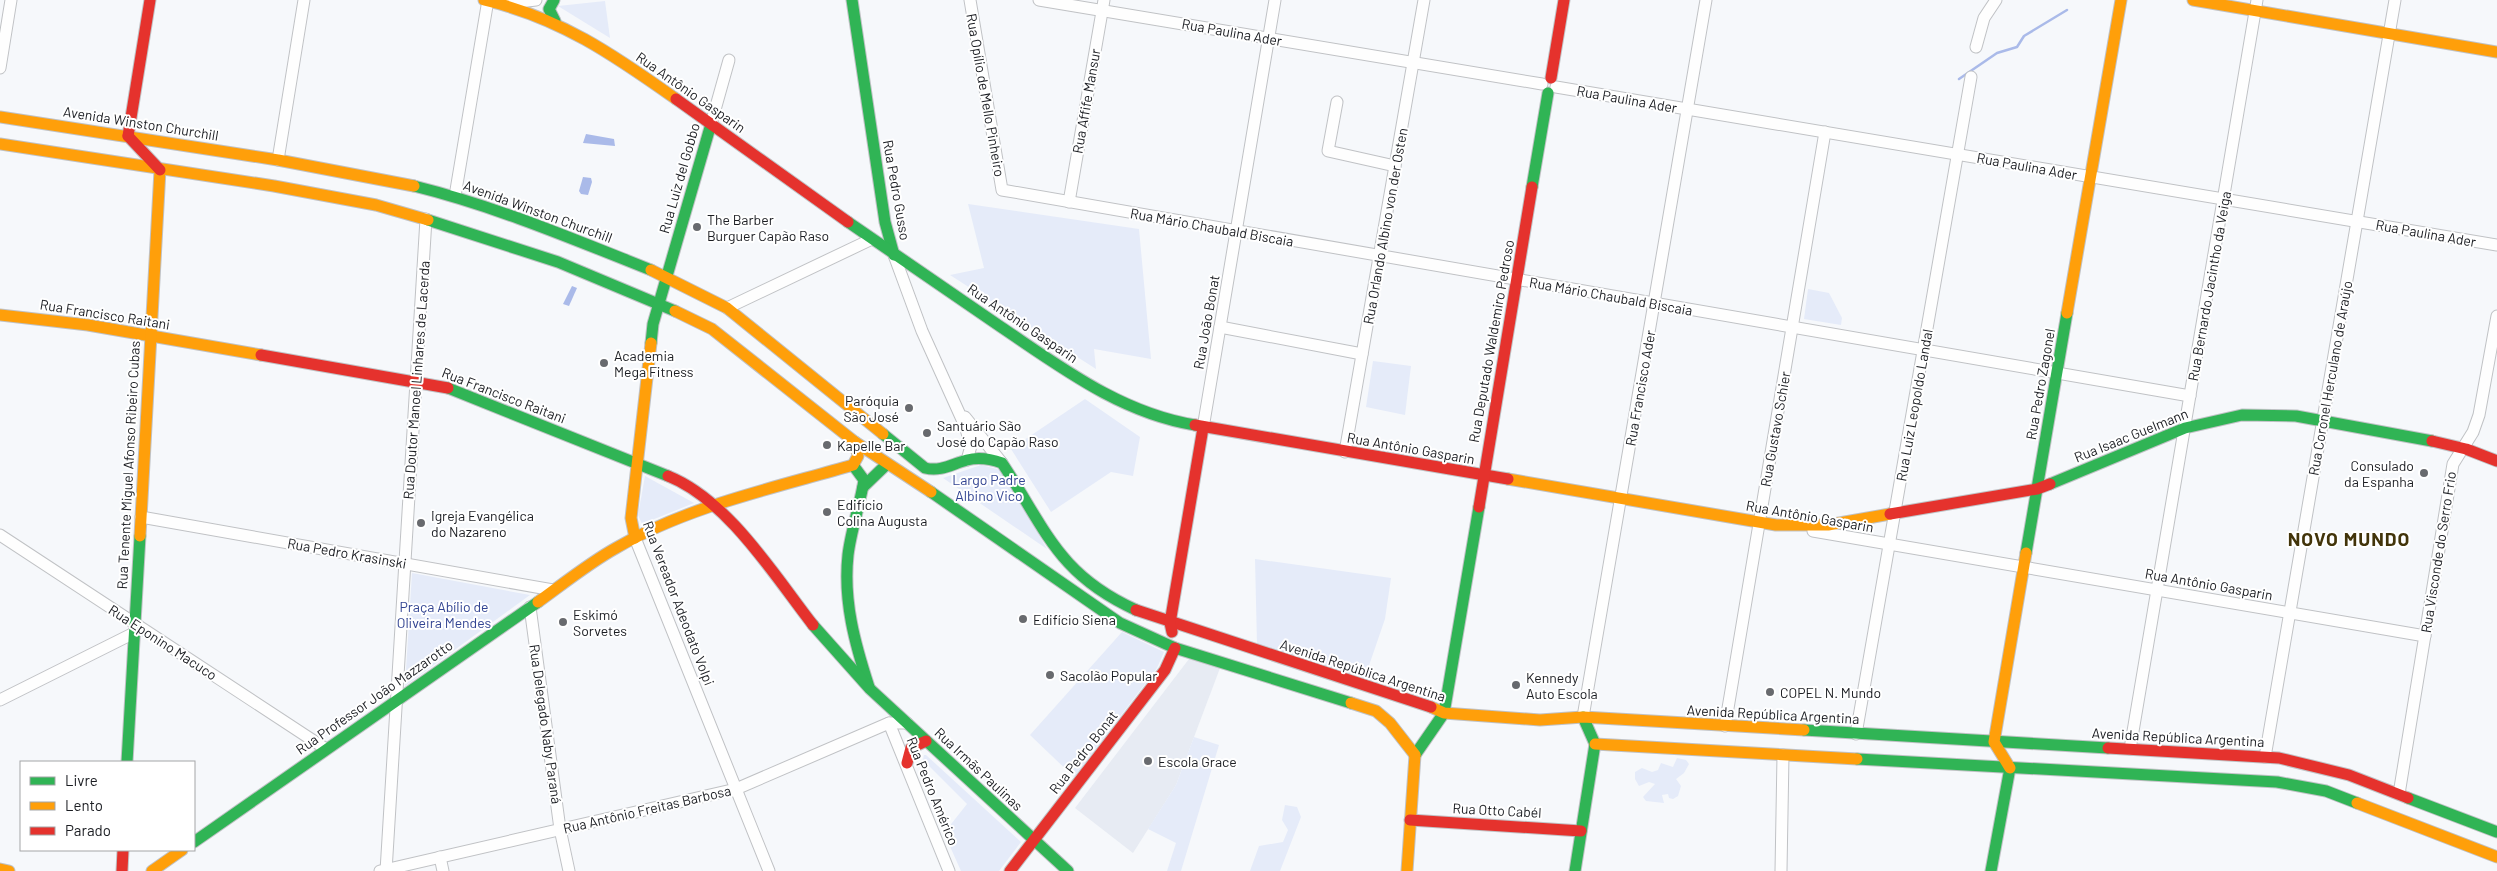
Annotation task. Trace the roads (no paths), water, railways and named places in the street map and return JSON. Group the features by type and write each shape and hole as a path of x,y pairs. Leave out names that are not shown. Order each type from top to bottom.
{"street":[{"path":"0,68 11,0"},
{"path":"150,0 128,136 160,170"},
{"path":"278,160 304,0"},
{"path":"455,196 487,0"},
{"name":"Rua Antônio Gasparin","path":"487,0 504,3 554,21 593,43 894,255 1116,401 1160,418 1203,428 2425,636"},
{"path":"504,3 536,0"},
{"path":"554,0 549,9 554,21"},
{"name":"Rua Pedro Gusso","path":"852,0 885,222 894,255 922,331 965,426 971,446 967,460"},
{"name":"Rua Opílio de Mello Pinheiro","path":"970,0 1002,190"},
{"name":"Rua Paulina Ader","path":"1040,0 1103,5 1269,38 1414,63 2497,244"},
{"name":"Rua João Bonat","path":"1176,648 1170,623 1275,0"},
{"name":"Rua Orlando Albino von der Osten","path":"1345,452 1424,0"},
{"name":"Rua Deputado Waldemiro Pedroso","path":"1444,713 1564,0"},
{"name":"Rua Francisco Ader","path":"1584,717 1706,0"},
{"path":"1976,47 1984,18 1996,0"},
{"name":"Rua Pedro Zagonel","path":"1994,742 2121,0"},
{"path":"2193,0 2256,5 2389,33 2497,52"},
{"name":"Rua Coronel Herculano de Araújo","path":"2265,757 2395,0"},
{"name":"Rua Affife Mansur","path":"1069,202 1103,5"},
{"name":"Rua Bernardo Jacintho da Veiga","path":"2130,749 2256,5"},
{"name":"Rua Luiz del Gobbo","path":"658,303 729,60"},
{"name":"Rua Luiz Leopoldo Landal","path":"1856,734 1971,77"},
{"path":"1336,102 1328,151 1395,166"},
{"name":"Avenida Winston Churchill","path":"0,117 278,160 375,177 455,196 559,233 666,276 727,308 925,468 939,470 967,460 986,459 1002,464"},
{"name":"Rua Gustavo Schier","path":"1725,726 1825,132"},
{"path":"0,144 306,191 376,205 426,218 558,262 658,303 712,329 855,442 961,511 1112,618 1176,648 1376,711 1390,723 1414,754"},
{"name":"Rua Tenente Miguel Afonso Ribeiro Cubas","path":"127,761 160,170"},
{"name":"Rua Mário Chaubald Biscaia","path":"1002,190 2190,396"},
{"name":"Rua Doutor Manoel Linhares de Lacerda","path":"383,870 397,700 426,218"},
{"path":"727,308 872,239"},
{"path":"747,323 744,311 751,298"},
{"name":"Rua Vereador Adeodato Volpi","path":"658,303 651,340 630,524 769,871"},
{"name":"Rua Francisco Raitani","path":"0,315 59,321 150,335 416,380 458,391 676,479 716,506 738,527 823,638 870,689"},
{"name":"Rua Visconde do Serro Frio","path":"2399,794 2453,464 2473,432 2479,415 2497,316"},
{"path":"1220,327 1362,354"},
{"name":"Rua Pedro Gusso","path":"955,404 1002,464 1067,563"},
{"name":"Rua Isaac Guelmann","path":"1776,525 1828,525 2037,489 2185,428 2206,421 2250,414 2273,414 2323,420 2463,448 2497,461"},
{"path":"855,442 858,456 853,466 862,474 863,487 848,555 847,592 853,630 870,689"},
{"path":"863,487 887,464"},
{"name":"Rua Professor João Mazzarotto","path":"195,841 601,557 635,538 716,506 853,466"},
{"name":"Rua Pedro Krasinski","path":"141,517 553,590"},
{"name":"Rua Eponino Macuco","path":"0,536 135,628 326,749"},
{"name":"Avenida República Argentina","path":"1067,563 1130,608 1170,623 1430,706 1444,713 1540,720 1559,717 1584,717 2265,757 2315,765 2399,794 2497,832"},
{"name":"Rua Delegado Naby Paraná","path":"530,607 560,829 569,871"},
{"path":"0,700 135,628"},
{"name":"Rua Pedro Bonat","path":"1010,871 1165,670 1176,648"},
{"name":"Rua Irmãs Paulinas","path":"870,689 1068,871"},
{"path":"1407,871 1414,754 1444,713"},
{"path":"1575,871 1595,744 1584,717"},
{"name":"Rua Antônio Freitas Barbosa","path":"383,870 736,789 890,723 907,723"},
{"name":"Rua Pedro Américo","path":"890,723 949,871"},
{"path":"907,763 907,756 913,745 926,741"},
{"path":"1991,871 2010,768 1994,742"},
{"path":"1595,744 2254,780 2302,785 2346,798 2497,856"},
{"path":"1781,871 1784,755"},
{"name":"Rua Otto Cabél","path":"1410,820 1581,831"},
{"path":"122,871 123,851"},
{"path":"152,871 181,851"},
{"path":"440,857 443,871"},
{"path":"0,869 9,871"}],"water":[{"path":"586,134 614,139 615,146 583,143"},
{"path":"583,177 591,178 592,182 588,195 581,194 579,191"},
{"path":"572,286 577,288 569,306 563,304"}],"waterway":[{"path":"1959,79 1997,53 2017,47 2024,36 2067,10"}],"place":[{"name":"The Barber Burguer Capão Raso","path":"697,227"},
{"name":"Academia Mega Fitness","path":"604,363"},
{"name":"Paróquia São José","path":"909,408"},
{"name":"Santuário São José do Capão Raso","path":"927,433"},
{"name":"Kapelle Bar","path":"827,445"},
{"name":"Consulado da Espanha","path":"2424,473"},
{"name":"Edifício Colina Augusta","path":"827,512"},
{"name":"Igreja Evangélica do Nazareno","path":"421,523"},
{"name":"Edifício Siena","path":"1023,619"},
{"name":"Eskimó Sorvetes","path":"563,622"},
{"name":"Sacolão Popular","path":"1050,675"},
{"name":"Kennedy Auto Escola","path":"1516,685"},
{"name":"COPEL N. Mundo","path":"1770,692"},
{"name":"Escola Grace","path":"1148,761"}],"district":[{"name":"NOVO MUNDO","path":"2349,538"}],"park label":[{"name":"Largo Padre Albino Vico","path":"989,488"},
{"name":"Praça Abílio de Oliveira Mendes","path":"444,614"}]}
